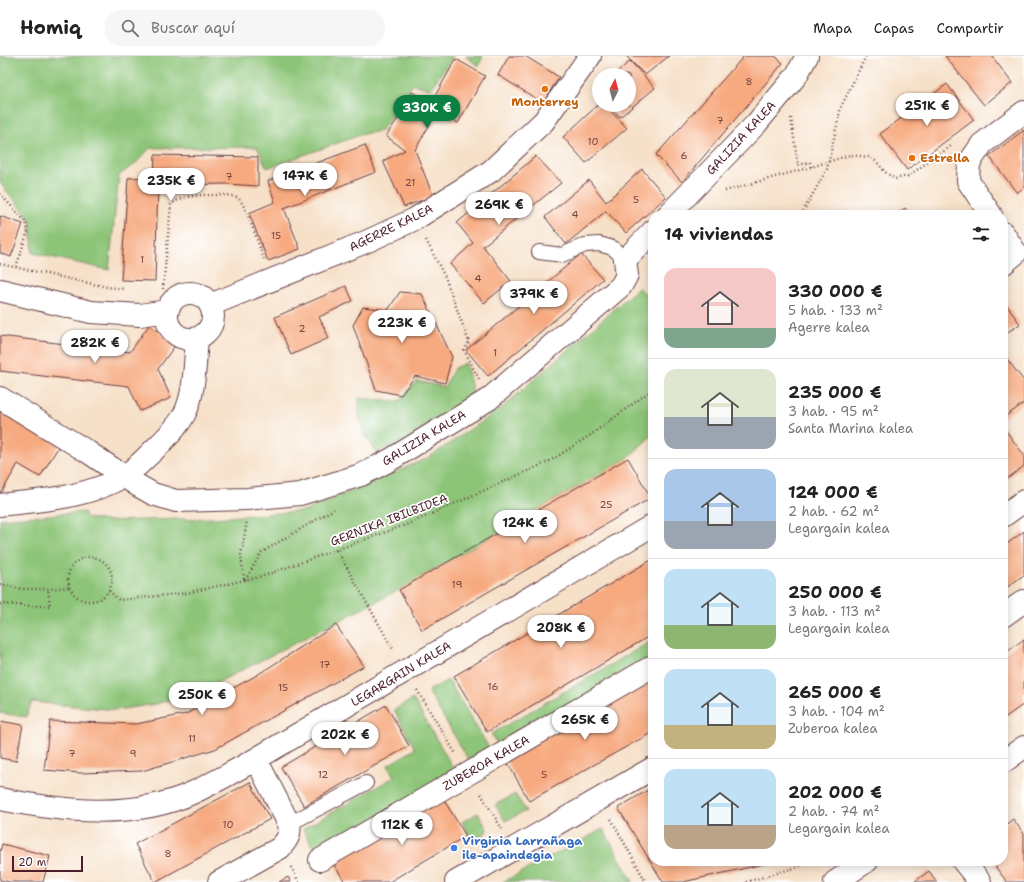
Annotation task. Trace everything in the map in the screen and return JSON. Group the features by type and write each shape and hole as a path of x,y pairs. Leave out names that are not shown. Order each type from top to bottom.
{"street":[{"name":"AGERRE KALEA","path":"210,305 368,241 415,219 491,171 544,121 590,56"},
{"name":"GALIZIA KALEA","path":"673,210 756,124 796,76 807,56"},
{"path":"988,210 968,181 969,163 982,144 1024,112"},
{"path":"624,260 648,236"},
{"path":"1008,246 1014,261"},
{"name":"GALIZIA KALEA","path":"0,398 153,494 176,501 246,499 300,494 360,475 390,460 489,399 621,286 627,275 624,260"},
{"path":"1,291 91,312 140,315 165,301 170,303 176,298 187,293 199,295 206,299 213,313 213,321 210,328 197,338 183,339 177,336 168,325 165,301"},
{"path":"0,505 79,494 125,476 174,430 185,412 193,385 197,338"},
{"path":"1008,512 1024,501"},
{"name":"LEGARGAIN KALEA","path":"0,798 38,806 102,812 151,807 191,794 256,759 648,529"},
{"path":"1008,612 1024,601"},
{"name":"ZUBEROA KALEA","path":"320,860 648,669"},
{"path":"1008,758 1024,747"},
{"path":"219,882 280,848 288,840 290,832 289,824 256,759"},
{"path":"456,882 648,771"},
{"path":"835,882 860,866"},
{"path":"967,866 980,882"}],"lane":[{"path":"539,252 562,255 585,245 599,244 613,248 624,260"},
{"path":"289,824 366,783"}],"path":[{"path":"804,210 827,169 841,107 866,56"},
{"path":"791,115 798,165 810,162 811,168"},
{"path":"718,192 811,168 850,155 870,157 877,162 885,172 895,179 908,176 953,145"},
{"path":"0,194 26,222 28,230 16,267"},
{"path":"165,301 171,204 180,198 200,195 227,195 238,198 244,207 266,264"},
{"path":"415,219 445,277 469,342 464,350 489,399"},
{"path":"0,264 107,287 131,290"},
{"name":"GERNIKA IBILBIDEA","path":"109,591 119,600 186,593 263,576 337,550 410,523 550,461 592,434 648,393"},
{"path":"244,581 241,555 247,524 246,499"},
{"path":"244,581 262,552 338,507"},
{"path":"337,550 406,671"},
{"path":"85,557 100,559 111,570 112,577 109,591 99,600 91,601 78,598 69,587 69,572 78,560 85,557"},
{"path":"0,584 22,589 69,587"},
{"path":"0,604 50,606 48,589"},
{"path":"418,691 496,819"},
{"path":"600,799 646,882"},
{"path":"746,882 800,866"}],"green space":[{"path":"0,56 453,56 430,89 413,84 381,131 363,134 267,168 257,147 150,148 135,164 119,175 109,270 33,253 30,219 0,183"},
{"path":"465,56 483,56 479,66"},
{"path":"638,288 648,295 648,439 628,458 399,590 207,688 156,704 116,710 32,702 26,717 0,713 0,519 84,512 87,518 107,521 214,518 305,511 428,458 503,407"},
{"path":"466,363 474,398 413,436 377,453 362,428 359,414 359,398 399,401 417,381 445,387 454,368"},
{"path":"648,643 648,661 500,748 491,734"},
{"path":"448,680 491,751 471,764 428,691"},
{"path":"413,699 455,771 316,853 303,829 394,777 388,765 415,749 394,710"},
{"path":"515,794 526,811 505,821 495,805"},
{"path":"478,813 487,829 485,834 472,840 462,822"},
{"path":"603,829 633,882 503,882"}],"building":[{"path":"509,56 525,56 559,77 543,103 498,75"},
{"path":"626,56 669,56 645,75"},
{"path":"744,56 775,56 783,63 682,182 656,155"},
{"path":"945,56 992,56 1012,83 984,105"},
{"path":"456,59 485,76 458,123 437,112 415,150 433,196 404,207 383,161 405,150 386,136 401,114 412,92 431,103"},
{"path":"630,61 655,88 636,104 636,68 622,68"},
{"path":"947,84 974,120 907,170 880,134"},
{"path":"592,110 592,112 612,112 627,128 586,163 563,137"},
{"path":"615,112 626,112 620,117"},
{"path":"1024,130 1024,187 1017,193 989,156"},
{"path":"365,145 376,172 284,208 300,249 268,261 249,213 275,202 268,181"},
{"path":"155,155 258,157 258,186 227,184 158,185 155,281 121,280 128,178 154,177"},
{"path":"536,156 561,183 483,246 511,281 484,303 450,264 473,243 457,223"},
{"path":"642,169 666,197 652,210 648,210 648,213 626,233 606,211 566,244 545,217 589,180 606,202"},
{"path":"0,216 23,224 11,257 0,253"},
{"path":"581,254 603,279 488,376 466,350"},
{"path":"346,286 353,301 319,317 329,338 291,355 275,317"},
{"path":"400,292 422,294 452,357 445,383 415,376 401,395 376,390 353,325 363,307 388,310"},
{"path":"1008,307 1020,324 1008,332"},
{"path":"149,325 176,344 158,369 171,398 140,411 129,386 0,371 0,336 130,352"},
{"path":"1008,360 1024,381 1024,403 1008,414"},
{"path":"0,404 62,441 40,477 18,464 0,495"},
{"path":"1008,434 1024,455 1024,466 1008,478"},
{"path":"628,458 648,493 648,500 422,630 399,590"},
{"path":"1024,531 1024,575 1008,586 1008,543"},
{"path":"648,562 648,637 487,732 454,676"},
{"path":"336,625 364,666 215,749 142,771 80,773 44,770 50,721 136,724 186,714 257,675"},
{"path":"1024,639 1024,704 1008,715 1008,651"},
{"path":"648,679 648,735 529,801 505,758"},
{"path":"386,705 409,746 304,806 281,767"},
{"path":"0,721 23,725 16,761 0,758"},
{"path":"250,782 270,819 155,882 135,844"},
{"path":"648,790 648,857 618,808"},
{"path":"442,797 466,836 389,882 345,882 333,863"},
{"path":"1013,819 1024,834 1024,882 1007,882 995,866 1008,866 1008,823"},
{"path":"2,844 50,856 43,882 10,882 0,880 0,851"},
{"path":"653,866 755,866 683,882 663,882"},
{"path":"929,871 937,882 914,882"},
{"path":"288,877 291,882 279,882"}],"place":[{"name":"Monterrey","path":"545,89"},
{"name":"Estrella","path":"912,158"},
{"name":"Virginia Larrañaga ile-apaindegia","path":"454,848"}]}
